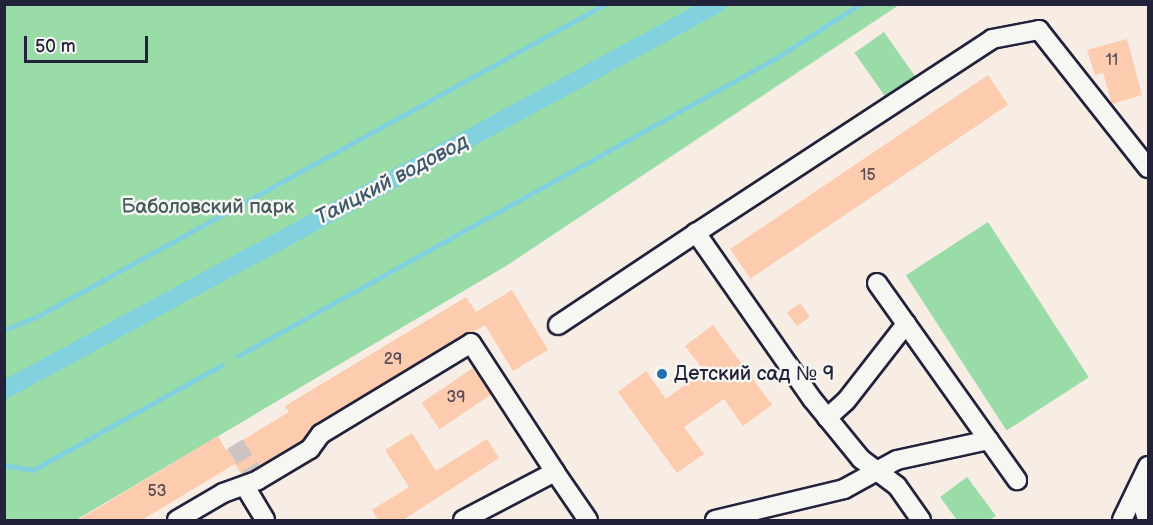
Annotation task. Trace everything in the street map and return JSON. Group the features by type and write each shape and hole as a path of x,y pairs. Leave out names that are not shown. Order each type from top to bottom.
{"lane":[{"path":"558,325 992,39 1039,30 1149,168"},
{"path":"696,233 827,418 861,459 897,486 921,520"},
{"path":"877,283 1017,480"},
{"path":"827,418 846,401 906,324"},
{"path":"177,520 223,493 310,449 321,434 471,343 588,520"},
{"path":"715,520 773,513 844,489 897,460 989,441"},
{"path":"1122,520 1149,466"},
{"path":"463,520 555,472"},
{"path":"252,480 265,520"},
{"path":"1138,488 1147,520"}],"green space":[{"name":"Баболовский парк","path":"4,5 899,5 506,266 76,520 5,520"},
{"path":"884,32 917,80 888,100 855,53"},
{"path":"988,222 1089,377 1007,431 906,275"},
{"path":"967,477 996,516 989,520 957,520 940,497"}],"building":[{"path":"1127,39 1142,95 1112,104 1103,73 1095,75 1087,50"},
{"path":"988,75 1008,105 750,279 730,249"},
{"path":"512,290 548,350 513,371 485,325 315,424 302,441 253,470 241,474 235,464 142,520 78,520 218,436 226,450 289,412 285,406 466,297 476,312"},
{"path":"800,303 810,317 797,326 787,312"},
{"path":"713,325 772,405 743,426 724,399 684,427 704,454 677,473 618,392 646,371 666,399 704,371 685,346"},
{"path":"473,368 491,395 439,429 422,403"},
{"path":"412,433 436,471 487,439 499,458 403,520 378,520 372,510 409,487 385,450"}],"waterway":[{"path":"4,330 36,317 605,4"},
{"name":"Таицкий водовод","path":"4,390 717,4"},
{"path":"238,356 776,58 860,4"},
{"path":"4,465 33,470 222,365"}],"tunnel":[{"path":"235,444 253,473"}],"place":[{"name":"Детский сад № 9","path":"662,374"}]}
